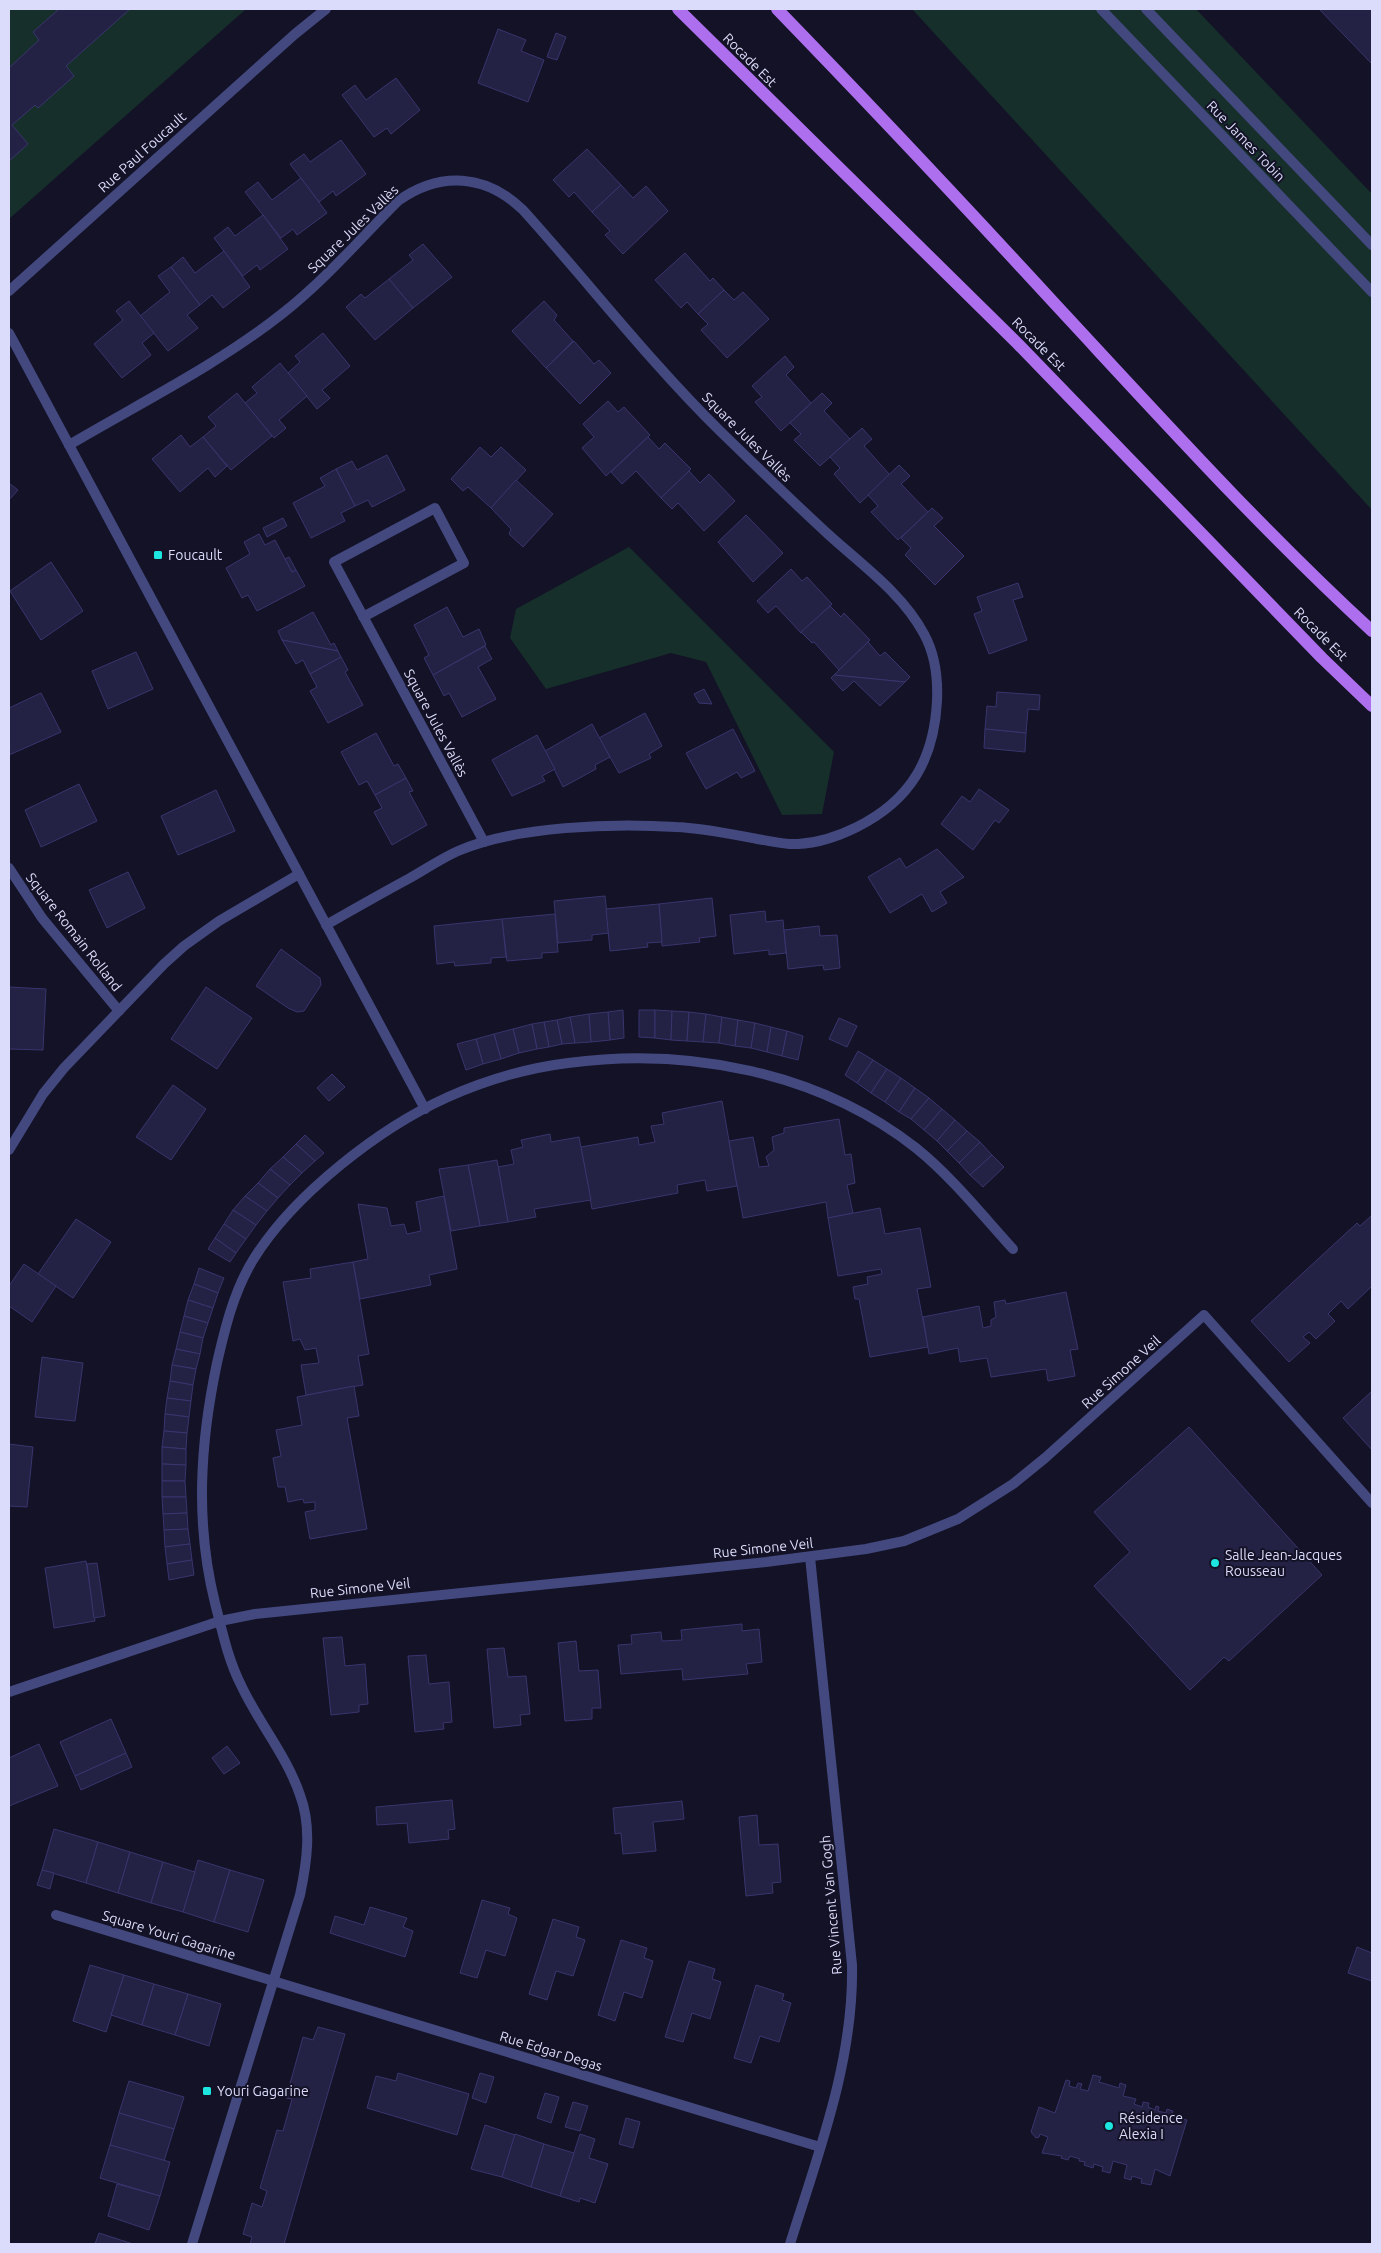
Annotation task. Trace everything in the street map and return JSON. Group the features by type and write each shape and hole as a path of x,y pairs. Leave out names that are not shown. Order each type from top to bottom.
{"main road":[{"name":"Rocade Est","path":"678,9 1018,344 1322,658 1372,706"},
{"path":"777,9 967,208 1185,446 1320,582 1372,630"}],"street":[{"name":"Rue Paul Foucault","path":"295,34 315,9"},
{"name":"Rue Paul Foucault","path":"9,291 295,34 326,9"},
{"name":"Rue James Tobin","path":"1101,9 1372,292"},
{"name":"Rue James Tobin","path":"1146,9 1372,245"},
{"name":"Square Jules Vallès","path":"69,445 208,364 268,325 319,282 407,194 428,185 442,182 459,181 490,186 507,195 523,210 643,350 716,427 902,603 924,633 930,647 938,688 934,732 920,769 914,781 897,800 872,818 847,832 796,845 691,828 616,826 542,832 484,842 454,853 326,925"},
{"path":"9,332 425,1109"},
{"name":"Square Jules Vallès","path":"363,617 464,563 435,508 334,562 363,617 484,842"},
{"name":"Square Romain Rolland","path":"9,868 42,918 118,1011"},
{"name":"Square Romain Rolland","path":"9,1150 43,1094 64,1068 184,946 219,921 299,874"},
{"path":"192,2244 274,1981 304,1876 308,1834 305,1813 296,1785 238,1680 220,1621 206,1555 201,1491 202,1454 209,1404 223,1338 242,1282 266,1241 310,1191 383,1134 450,1096 509,1075 559,1064 587,1060 650,1057 720,1064 753,1071 808,1088 853,1109 896,1134 934,1164 1014,1249"},
{"name":"Rue Simone Veil","path":"9,1692 220,1621 274,1611 810,1556 866,1549 904,1541 940,1527 976,1509 1013,1484 1045,1458 1204,1315 1372,1503"},
{"name":"Rue Vincent Van Gogh","path":"790,2244 836,2091 847,2040 852,1988 852,1965 810,1556"},
{"name":"Square Youri Gagarine","path":"56,1915 274,1981"},
{"name":"Rue Edgar Degas","path":"274,1981 820,2147"}],"green space":[{"path":"9,9 246,9 9,219"},
{"path":"912,9 1196,9 1372,194 1372,510"},
{"path":"629,547 834,752 822,814 782,815 706,662 671,653 546,689 510,638 516,609"}],"building":[{"path":"59,9 130,9 66,66 74,76 38,108 35,105 12,125 28,144 9,161 9,68 39,40 33,32"},
{"path":"1319,9 1372,9 1372,64"},
{"path":"498,29 526,40 521,51 544,60 528,102 478,83"},
{"path":"556,33 566,37 557,60 547,57"},
{"path":"396,78 420,110 391,134 387,128 374,137 342,95 355,85 366,100"},
{"path":"341,140 366,174 336,196 333,191 319,202 290,164 304,154 310,162"},
{"path":"587,149 621,185 592,212 574,192 569,197 553,180"},
{"path":"301,178 327,213 297,235 293,229 281,238 245,192 258,182 272,200"},
{"path":"621,185 633,198 646,186 668,211 623,254 605,235 610,231 592,212"},
{"path":"263,215 288,249 260,270 257,265 243,276 214,238 228,227 235,236"},
{"path":"423,244 452,277 413,308 389,279 413,260 409,255"},
{"path":"224,251 250,287 223,308 212,295 200,305 171,267 183,257 195,273"},
{"path":"685,253 710,281 713,278 724,290 698,314 687,302 681,308 655,280"},
{"path":"171,267 200,305 187,315 198,328 168,351 140,316 170,292 158,276"},
{"path":"389,279 413,308 375,340 346,307 361,294 365,298"},
{"path":"724,290 734,300 743,292 769,319 727,358 701,330 708,324 698,314"},
{"path":"129,301 154,333 142,343 151,355 122,378 94,344 123,320 116,311"},
{"path":"544,301 557,315 554,320 573,341 546,368 512,331"},
{"path":"323,333 350,366 322,390 330,398 317,409 288,373 300,362 295,356"},
{"path":"574,341 594,364 599,360 611,373 580,404 546,368"},
{"path":"785,356 794,367 786,375 811,403 781,431 755,402 762,397 752,386"},
{"path":"280,363 307,396 279,420 286,428 274,438 245,403 257,393 252,387"},
{"path":"237,393 272,436 231,470 203,437 216,426 208,417"},
{"path":"822,393 832,403 824,411 850,439 820,466 794,440 801,434 790,423"},
{"path":"608,401 618,412 624,407 650,435 606,476 582,448 594,437 583,424"},
{"path":"862,428 872,439 864,446 890,475 860,503 834,474 840,468 830,457"},
{"path":"181,435 190,447 203,437 227,466 215,477 208,468 180,492 152,459"},
{"path":"648,437 659,449 665,443 691,469 661,498 636,471 622,484 611,472"},
{"path":"480,447 491,457 501,447 526,470 491,508 468,487 463,491 451,479"},
{"path":"387,455 405,490 372,507 368,500 355,506 336,469 352,461 357,470"},
{"path":"899,465 910,476 901,484 928,512 898,540 871,512 878,506 868,495"},
{"path":"336,469 355,506 341,513 345,521 311,538 293,503 325,486 320,478"},
{"path":"689,471 700,483 709,474 735,501 704,531 678,503 672,509 661,498"},
{"path":"516,480 553,514 523,547 509,534 511,529 491,508"},
{"path":"9,483 18,490 9,500"},
{"path":"932,508 943,518 934,526 964,556 935,585 905,555 911,548 901,538"},
{"path":"746,515 783,553 753,582 718,542"},
{"path":"283,518 287,526 267,537 263,528"},
{"path":"259,534 265,545 275,540 292,572 296,570 305,586 257,611 248,595 242,598 226,568 250,554 244,542"},
{"path":"289,557 296,570 292,572 285,559"},
{"path":"51,562 83,611 41,640 10,591"},
{"path":"791,569 802,581 807,577 832,604 801,633 776,606 768,613 757,601"},
{"path":"1018,583 1023,597 1013,600 1027,640 989,654 974,614 982,611 977,597"},
{"path":"830,606 841,617 844,613 870,640 839,670 814,642 812,643 801,632"},
{"path":"447,607 463,637 479,629 486,645 433,675 424,658 429,655 414,625"},
{"path":"313,612 331,645 334,643 338,651 282,640 278,631"},
{"path":"282,640 338,651 341,657 310,674 303,660 296,664"},
{"path":"868,642 880,656 885,652 910,677 905,682 834,675"},
{"path":"485,646 492,659 478,667 496,699 462,717 449,693 444,696 433,675"},
{"path":"136,652 153,689 108,709 92,671"},
{"path":"341,657 348,670 345,672 363,705 328,723 310,691 317,687 310,674"},
{"path":"834,675 905,682 880,706 854,681 843,691 831,678"},
{"path":"704,689 712,704 699,703 694,694"},
{"path":"997,692 1040,695 1039,710 1028,709 1026,733 985,729 987,706 996,707"},
{"path":"41,693 61,732 9,755 9,708"},
{"path":"645,713 662,746 649,754 651,758 619,773 599,738"},
{"path":"592,724 610,757 595,765 596,769 563,787 545,751"},
{"path":"733,729 755,771 741,778 737,772 706,789 686,753"},
{"path":"985,729 1026,733 1025,752 984,748"},
{"path":"376,733 394,766 398,764 406,778 375,795 367,781 359,785 341,752"},
{"path":"537,735 555,769 542,776 545,781 512,796 492,760"},
{"path":"406,778 413,791 409,792 427,825 392,845 374,812 382,808 375,795"},
{"path":"79,784 97,821 41,847 25,810"},
{"path":"979,789 1009,810 999,823 995,820 973,850 941,824 962,796 970,802"},
{"path":"216,790 235,831 178,855 161,816"},
{"path":"937,849 964,877 940,892 947,903 932,912 922,894 890,913 868,877 900,858 906,868"},
{"path":"128,872 145,908 107,928 89,890"},
{"path":"605,896 609,933 592,935 592,940 558,943 554,901"},
{"path":"712,898 716,936 699,938 700,942 662,946 659,904"},
{"path":"659,904 662,942 647,943 648,947 610,951 606,909"},
{"path":"765,911 766,922 783,920 786,953 769,955 769,950 734,954 730,915"},
{"path":"555,914 558,952 542,953 542,958 507,961 502,919"},
{"path":"502,919 506,957 491,958 491,963 455,966 454,962 437,964 434,926"},
{"path":"819,926 820,936 837,935 840,968 824,970 823,965 788,969 784,930"},
{"path":"281,949 320,978 321,985 304,1011 297,1012 288,1008 256,986"},
{"path":"9,987 46,989 43,1050 9,1049"},
{"path":"206,987 252,1018 217,1069 171,1039"},
{"path":"623,1010 624,1038 610,1040 608,1012"},
{"path":"639,1010 655,1010 655,1038 639,1037"},
{"path":"655,1010 672,1011 671,1040 655,1038"},
{"path":"672,1011 689,1012 687,1041 671,1040"},
{"path":"608,1012 610,1040 591,1042 589,1014"},
{"path":"689,1012 706,1014 703,1042 687,1041"},
{"path":"589,1014 591,1042 575,1043 570,1017"},
{"path":"706,1014 722,1017 719,1043 703,1042"},
{"path":"570,1017 575,1043 562,1044 557,1020"},
{"path":"722,1017 738,1020 735,1046 719,1043"},
{"path":"839,1018 857,1026 847,1047 829,1039"},
{"path":"557,1020 562,1044 549,1047 544,1022"},
{"path":"738,1020 755,1023 751,1048 735,1046"},
{"path":"544,1022 549,1047 537,1049 532,1024"},
{"path":"755,1023 771,1027 767,1052 751,1048"},
{"path":"532,1024 537,1049 519,1053 513,1029"},
{"path":"771,1027 787,1031 782,1056 767,1052"},
{"path":"513,1029 519,1053 501,1059 494,1034"},
{"path":"787,1031 803,1036 798,1060 782,1056"},
{"path":"494,1034 501,1059 483,1064 476,1039"},
{"path":"476,1039 483,1064 466,1070 457,1044"},
{"path":"858,1051 873,1060 857,1083 845,1075"},
{"path":"873,1060 887,1069 871,1093 857,1083"},
{"path":"887,1069 901,1078 885,1102 871,1093"},
{"path":"332,1074 345,1087 329,1101 317,1088"},
{"path":"901,1078 915,1088 899,1112 885,1102"},
{"path":"173,1085 206,1109 171,1160 136,1137"},
{"path":"915,1088 929,1098 911,1119 899,1112"},
{"path":"929,1098 942,1109 924,1130 911,1119"},
{"path":"722,1101 737,1186 707,1191 705,1180 677,1185 678,1193 592,1209 581,1147 638,1137 639,1145 655,1142 651,1126 664,1124 662,1113"},
{"path":"942,1109 955,1120 937,1141 924,1130"},
{"path":"839,1119 845,1155 851,1154 855,1183 847,1185 853,1213 828,1218 826,1202 743,1218 729,1141 753,1137 759,1167 769,1166 766,1157 774,1150 772,1137 784,1133 784,1128"},
{"path":"955,1120 967,1131 947,1151 937,1141"},
{"path":"967,1131 980,1142 959,1163 947,1151"},
{"path":"550,1134 551,1142 579,1137 591,1200 534,1209 536,1217 508,1222 498,1167 514,1164 511,1150 523,1147 521,1140"},
{"path":"305,1135 324,1153 315,1161 296,1144"},
{"path":"980,1142 992,1155 970,1175 959,1163"},
{"path":"296,1144 315,1161 302,1173 283,1157"},
{"path":"992,1155 1004,1167 983,1187 970,1175"},
{"path":"283,1157 302,1173 290,1185 270,1169"},
{"path":"497,1160 508,1222 480,1226 468,1165"},
{"path":"468,1165 480,1226 451,1231 439,1169"},
{"path":"270,1169 290,1185 278,1198 258,1183"},
{"path":"258,1183 278,1198 267,1211 245,1196"},
{"path":"245,1196 267,1211 256,1225 233,1210"},
{"path":"444,1196 457,1269 429,1275 431,1285 360,1299 353,1262 368,1259 358,1204 387,1208 391,1226 404,1224 407,1234 421,1231 416,1202"},
{"path":"880,1208 885,1234 920,1228 931,1287 917,1289 928,1347 870,1357 859,1299 855,1299 853,1287 868,1284 867,1277 882,1274 881,1269 838,1276 828,1218"},
{"path":"233,1210 256,1225 246,1239 224,1224"},
{"path":"1371,1216 1372,1286 1348,1309 1341,1301 1328,1314 1335,1321 1316,1339 1309,1332 1303,1337 1310,1343 1289,1362 1251,1321 1357,1223 1360,1226"},
{"path":"76,1219 111,1242 73,1298 38,1274"},
{"path":"224,1224 246,1239 236,1253 215,1238"},
{"path":"215,1238 236,1253 230,1262 208,1249"},
{"path":"353,1262 369,1354 358,1356 363,1385 306,1395 301,1365 319,1363 316,1348 305,1350 300,1339 293,1341 283,1282 311,1278 310,1269"},
{"path":"24,1264 56,1286 32,1322 9,1306 9,1286"},
{"path":"199,1268 224,1278 218,1293 194,1284"},
{"path":"194,1284 218,1293 213,1308 188,1300"},
{"path":"1066,1292 1078,1349 1070,1350 1075,1376 1048,1381 1046,1369 991,1377 987,1358 960,1362 958,1348 929,1354 923,1317 979,1306 983,1328 991,1326 991,1320 996,1317 994,1302 1005,1300 1006,1304"},
{"path":"188,1300 213,1308 208,1323 184,1316"},
{"path":"184,1316 208,1323 203,1338 180,1332"},
{"path":"180,1332 203,1338 200,1354 176,1349"},
{"path":"176,1349 200,1354 196,1369 172,1365"},
{"path":"42,1357 83,1363 75,1421 35,1417"},
{"path":"172,1365 196,1369 193,1385 170,1381"},
{"path":"170,1381 193,1385 191,1401 167,1398"},
{"path":"354,1386 359,1416 347,1418 367,1529 310,1539 305,1512 315,1510 315,1502 304,1503 303,1499 288,1502 285,1487 278,1487 273,1458 281,1456 276,1430 302,1425 297,1397"},
{"path":"1372,1391 1372,1450 1343,1418"},
{"path":"167,1398 191,1401 189,1417 165,1414"},
{"path":"165,1414 189,1417 187,1433 164,1431"},
{"name":"Salle Jean-Jacques Rousseau","path":"1189,1427 1322,1575 1229,1661 1224,1657 1190,1690 1094,1586 1130,1552 1094,1512"},
{"path":"164,1431 187,1433 186,1449 162,1447"},
{"path":"9,1444 33,1447 27,1507 9,1506"},
{"path":"162,1447 186,1449 186,1465 162,1464"},
{"path":"162,1464 186,1465 185,1481 162,1481"},
{"path":"162,1481 185,1481 186,1497 162,1497"},
{"path":"162,1497 186,1497 187,1513 163,1514"},
{"path":"187,1513 188,1529 164,1530 163,1514"},
{"path":"188,1529 190,1544 165,1547 164,1530"},
{"path":"190,1544 192,1560 167,1564 165,1547"},
{"path":"192,1560 194,1575 169,1580 167,1564"},
{"path":"86,1561 95,1621 54,1628 45,1568"},
{"path":"97,1563 105,1616 94,1618 87,1564"},
{"path":"742,1624 742,1631 759,1629 762,1662 746,1664 748,1674 683,1680 682,1669 621,1674 618,1645 632,1644 631,1635 661,1632 662,1641 682,1640 681,1630"},
{"path":"342,1637 345,1666 365,1664 368,1704 359,1705 359,1712 331,1715 323,1638"},
{"path":"576,1641 579,1671 598,1670 601,1708 592,1708 592,1719 565,1721 558,1643"},
{"path":"504,1648 508,1677 526,1676 530,1714 520,1715 521,1725 494,1728 487,1649"},
{"path":"426,1655 429,1684 449,1682 452,1722 443,1723 444,1729 415,1732 408,1656"},
{"path":"111,1719 126,1753 75,1776 60,1742"},
{"path":"39,1744 58,1786 9,1806 9,1758"},
{"path":"227,1746 240,1763 224,1774 212,1758"},
{"path":"126,1753 132,1767 81,1790 75,1776"},
{"path":"452,1800 455,1829 448,1830 449,1839 409,1843 407,1823 377,1825 376,1807"},
{"path":"682,1801 684,1819 653,1822 656,1851 623,1854 621,1833 615,1834 613,1808"},
{"path":"757,1815 759,1845 778,1844 781,1882 772,1883 773,1893 746,1896 739,1817"},
{"path":"54,1829 98,1842 86,1883 42,1870"},
{"path":"98,1842 130,1852 118,1893 86,1883"},
{"path":"130,1852 163,1862 151,1903 118,1893"},
{"path":"198,1860 230,1870 214,1922 183,1912"},
{"path":"163,1862 195,1872 183,1912 151,1903"},
{"path":"42,1870 54,1873 50,1889 37,1885"},
{"path":"230,1870 264,1880 248,1932 214,1922"},
{"path":"482,1900 510,1908 508,1914 517,1918 505,1956 486,1950 477,1978 460,1973"},
{"path":"370,1907 407,1918 403,1927 413,1931 405,1957 330,1933 335,1916 364,1925"},
{"path":"553,1919 579,1927 576,1937 585,1940 573,1976 556,1971 547,2000 529,1994"},
{"path":"621,1940 647,1948 644,1958 653,1961 642,1998 624,1992 615,2021 598,2015"},
{"path":"1357,1947 1372,1953 1372,1981 1348,1973"},
{"path":"689,1961 715,1969 712,1979 721,1982 710,2019 692,2013 683,2042 665,2037"},
{"path":"90,1965 124,1975 106,2032 73,2021"},
{"path":"124,1975 154,1984 142,2025 111,2015"},
{"path":"154,1984 188,1994 175,2035 142,2025"},
{"path":"756,1985 784,1994 782,2000 791,2003 779,2042 760,2036 751,2063 734,2058"},
{"path":"188,1994 221,2004 209,2046 175,2035"},
{"path":"318,2027 345,2034 284,2244 250,2244 252,2237 243,2234 252,2203 262,2207 267,2191 260,2188 277,2130 283,2131 292,2099 286,2098 303,2037 313,2040"},
{"path":"398,2073 469,2094 457,2135 367,2108 376,2076 396,2081"},
{"path":"480,2073 494,2077 486,2103 472,2098"},
{"name":"Résidence Alexia I","path":"1093,2075 1101,2077 1099,2082 1119,2088 1120,2083 1126,2085 1123,2096 1136,2099 1134,2104 1142,2107 1143,2102 1149,2103 1148,2107 1155,2110 1156,2106 1159,2107 1158,2111 1166,2113 1167,2109 1173,2111 1171,2117 1187,2120 1170,2176 1155,2169 1151,2185 1141,2183 1142,2179 1132,2176 1131,2180 1124,2178 1127,2165 1113,2161 1110,2173 1102,2171 1103,2167 1094,2164 1093,2168 1084,2165 1085,2162 1070,2156 1068,2160 1061,2158 1062,2156 1042,2153 1048,2137 1040,2134 1036,2138 1031,2132 1039,2107 1055,2113 1066,2080 1070,2081 1069,2086 1076,2088 1078,2083 1082,2084 1080,2089 1088,2091"},
{"path":"129,2081 184,2097 174,2129 119,2113"},
{"path":"545,2093 559,2097 551,2123 537,2118"},
{"path":"573,2102 588,2106 580,2131 565,2127"},
{"path":"119,2113 174,2129 164,2161 110,2145"},
{"path":"626,2118 640,2122 633,2148 619,2144"},
{"path":"485,2125 515,2135 502,2177 471,2169"},
{"path":"515,2134 544,2144 531,2187 502,2177"},
{"path":"580,2134 595,2139 589,2158 608,2164 595,2203 580,2198 579,2202 560,2196"},
{"path":"544,2144 574,2153 560,2196 531,2187"},
{"path":"110,2145 170,2162 160,2196 100,2178"},
{"path":"117,2184 160,2196 149,2230 108,2216"},
{"path":"99,2233 133,2244 95,2244"}],"place":[{"name":"Foucault","path":"158,555"},
{"name":"Salle Jean-Jacques Rousseau","path":"1215,1563"},
{"name":"Youri Gagarine","path":"207,2091"},
{"name":"Résidence Alexia I","path":"1109,2126"}]}
